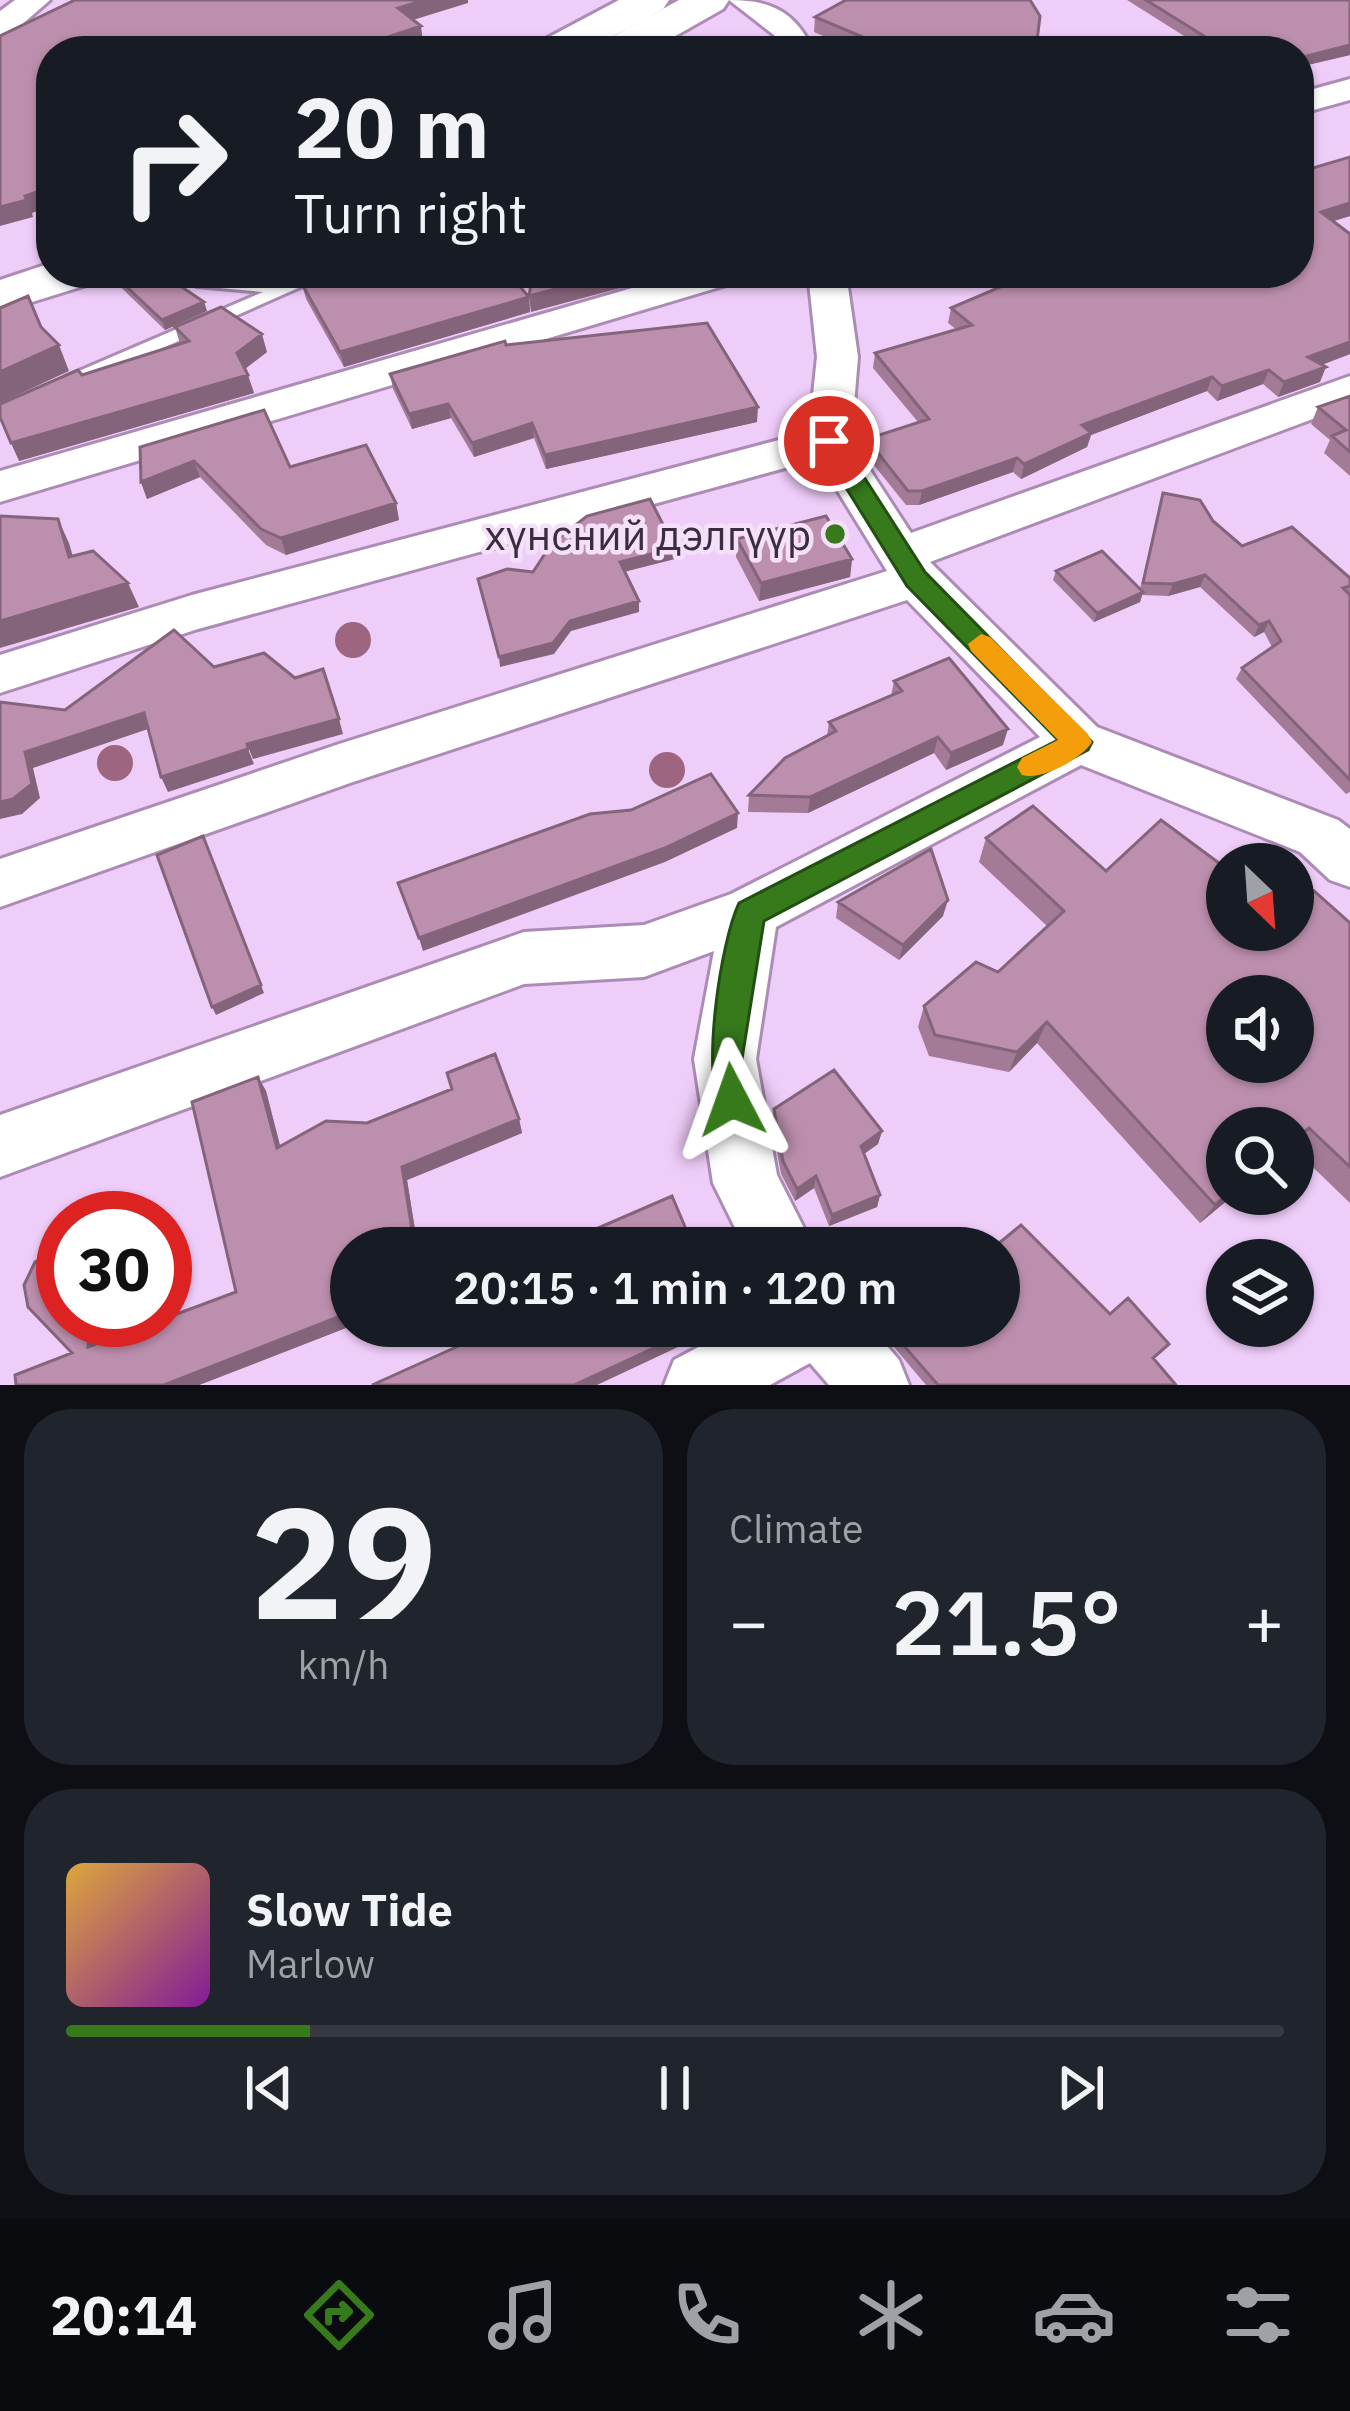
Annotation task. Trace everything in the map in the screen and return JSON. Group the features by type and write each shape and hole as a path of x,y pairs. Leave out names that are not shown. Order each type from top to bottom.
{"main road":[{"path":"582,36 649,0"},
{"path":"645,36 709,0"},
{"path":"0,259 36,247"},
{"path":"0,296 36,284"}],"street":[{"path":"0,27 34,0"},
{"path":"745,0 790,36"},
{"path":"1314,100 1350,89"},
{"path":"0,487 674,288"},
{"path":"830,288 840,339 838,392 829,441 907,568 1078,742 1340,838"},
{"path":"0,883 907,568 1350,390"},
{"path":"0,674 192,613 829,441"},
{"path":"0,1146 524,958 644,951 750,913 1078,742"},
{"path":"750,913 725,1059 746,1183 770,1227"},
{"path":"699,1385 769,1347"},
{"path":"842,1347 874,1385"}],"lane":[{"path":"43,394 281,288"}],"building":[{"path":"75,0 425,0 398,8 421,26 391,36 36,36 36,192 25,196 27,200 0,207 0,36"},
{"path":"846,0 1030,0 1040,16 1038,36 860,36 815,17"},
{"path":"1146,0 1350,0 1350,45 1314,54 1314,36 1204,36"},
{"path":"1350,157 1350,203 1321,212 1350,234 1350,342 1308,357 1326,367 1284,382 1269,370 1222,386 1212,377 1082,425 1091,433 1024,464 1017,458 922,491 908,491 867,439 929,419 875,353 972,325 951,308 998,288 1314,288 1314,168"},
{"path":"128,288 183,288 204,302 162,320"},
{"path":"304,288 521,288 529,297 340,352"},
{"path":"530,288 560,288 529,296"},
{"path":"28,296 41,327 59,345 0,372 0,308"},
{"path":"221,307 262,334 237,353 248,375 11,443 0,404 78,370 82,375 189,341 175,327"},
{"path":"707,323 758,407 545,455 532,423 472,443 448,404 409,414 390,374 505,341 506,345"},
{"path":"1350,396 1350,452 1332,436 1346,430 1318,407"},
{"path":"264,410 290,467 366,445 396,503 281,538 261,529 194,461 141,482 140,447"},
{"path":"1163,493 1200,500 1213,521 1242,546 1292,527 1350,578 1350,586 1343,588 1350,595 1350,780 1242,668 1281,641 1269,621 1259,625 1205,575 1173,584 1143,583"},
{"path":"650,499 675,548 620,562 639,601 570,621 553,643 499,657 478,579 507,569 533,572 552,543 587,516"},
{"path":"0,516 58,519 69,557 93,551 128,583 0,621"},
{"path":"826,516 852,559 761,583 737,539"},
{"path":"1102,551 1143,592 1097,613 1056,571"},
{"path":"174,630 214,667 264,653 295,678 323,669 339,719 247,744 248,749 161,777 144,713 25,752 32,784 13,799 0,802 0,702 65,710"},
{"path":"949,658 1008,729 951,753 938,737 810,797 749,795 785,758 836,731 829,722 902,691 894,681"},
{"path":"711,774 738,813 665,848 419,938 398,883 590,814 631,810"},
{"path":"1033,806 1106,871 1161,820 1206,853 1206,951 1314,951 1314,891 1350,923 1350,1167 1314,1133 1314,1107 1206,1107 1206,1195 1047,1022 1017,1052 935,1035 924,1006 976,962 998,972 1064,911 986,838"},
{"path":"203,836 261,985 212,1007 157,855"},
{"path":"931,849 948,900 903,945 838,902"},
{"path":"495,1054 519,1119 402,1167 412,1227 330,1227 330,1320 164,1385 16,1385 15,1375 72,1353 66,1347 192,1347 192,1308 236,1292 192,1102 258,1077 277,1148 326,1121 367,1123 452,1089 447,1073"},
{"path":"834,1070 882,1131 861,1146 880,1195 832,1215 816,1176 797,1189 783,1161 774,1109"},
{"path":"672,1196 685,1227 600,1227"},
{"path":"1019,1227 1110,1314 1128,1298 1169,1344 1153,1358 1176,1385 938,1385 905,1347 1020,1347"},
{"path":"35,1262 36,1315 28,1307 24,1285"},
{"path":"456,1347 656,1347 574,1385 372,1385"}],"slow traffic":[{"path":"981,644 1078,742 1032,767"}],"place":[{"name":"хүнсний дэлгүүр","path":"835,534"}],"route":[{"path":"732,1100 725,1059 750,913 1078,742 916,579 829,441"}]}
